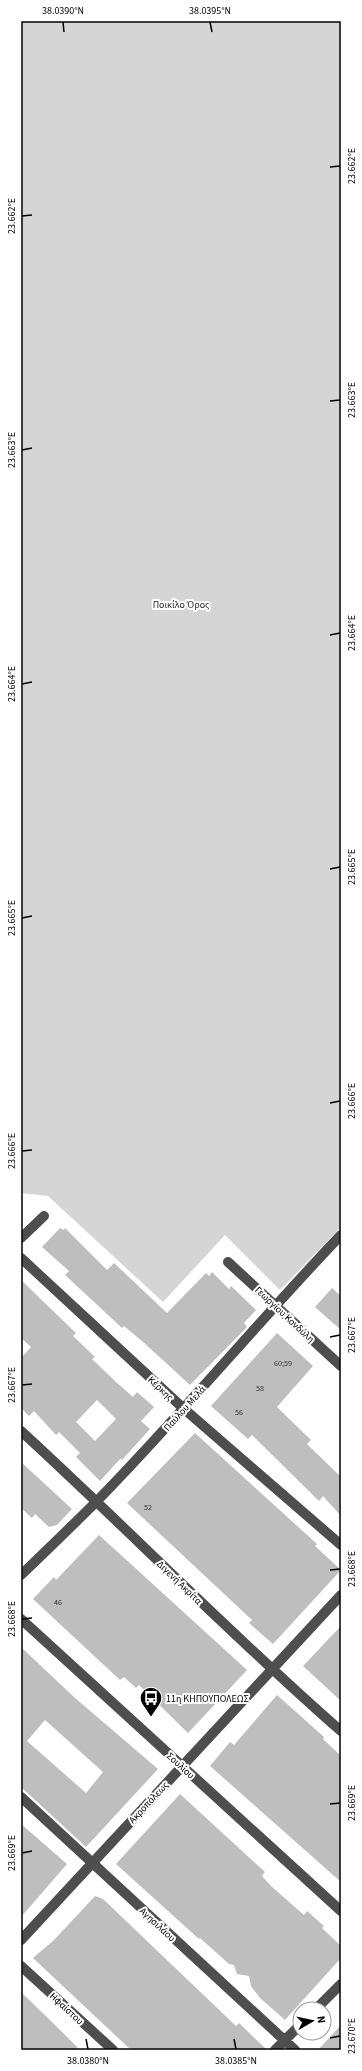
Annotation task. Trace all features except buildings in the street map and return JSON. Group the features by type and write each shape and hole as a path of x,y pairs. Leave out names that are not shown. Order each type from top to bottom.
{"street":[{"path":"21,1238 44,1216"},
{"name":"Παύλου Μελά","path":"21,1575 97,1501 184,1408 275,1304 341,1235"},
{"name":"Κέρκης","path":"21,1258 184,1408 341,1545"},
{"name":"Γεωργίου Κονδύλη","path":"228,1262 341,1366"},
{"name":"Διγενή Ακρίτα","path":"21,1431 97,1501 271,1670 341,1731"},
{"name":"Ακροπόλεως","path":"21,1940 341,1595"},
{"name":"Σουλίου","path":"21,1619 341,1911"},
{"name":"Αγησιλάου","path":"21,1797 295,2050"},
{"name":"Ηφαίστου","path":"21,1966 113,2050"},
{"path":"324,2001 341,1984"},
{"path":"275,2050 292,2032"}],"green space":[{"name":"Ποικίλο Όρος","path":"21,21 341,21 341,1227 280,1290 225,1235 163,1302 48,1196 21,1193"}],"place":[{"name":"11η ΚΗΠΟΥΠΟΛΕΩΣ","path":"151,1718"}]}
